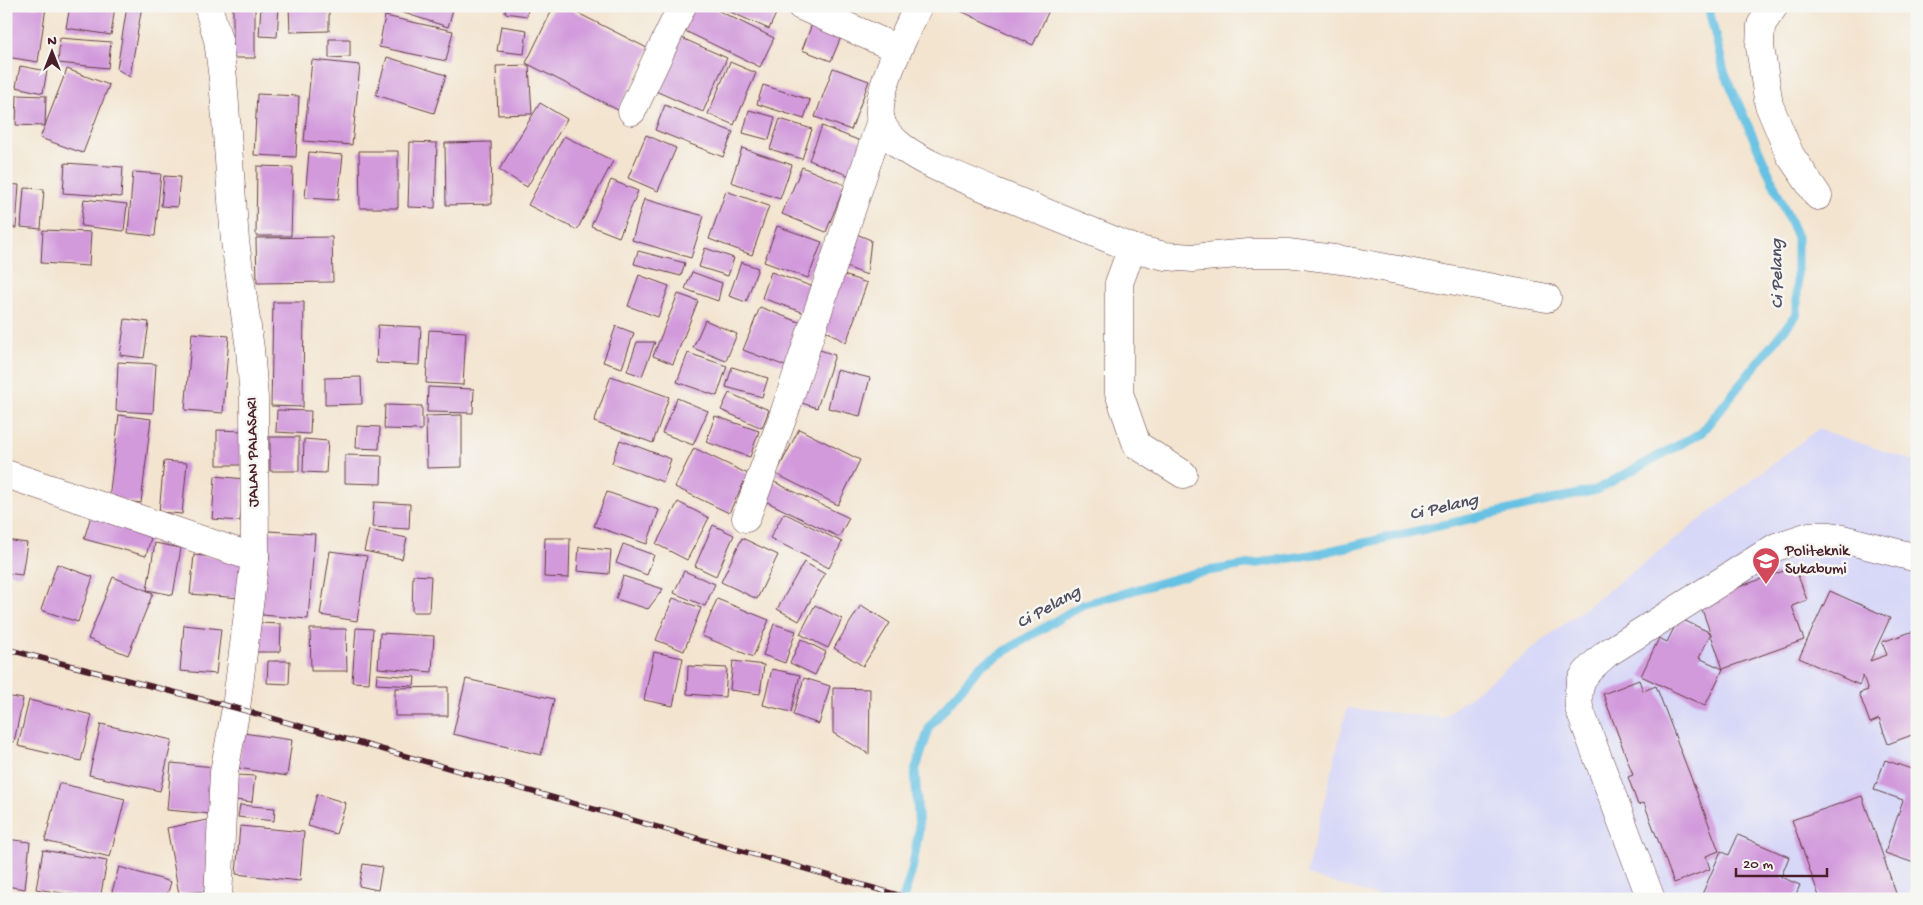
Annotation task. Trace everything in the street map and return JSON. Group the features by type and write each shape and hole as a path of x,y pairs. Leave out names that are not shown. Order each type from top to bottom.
{"street":[{"name":"JALAN PALASARI","path":"208,6 218,40 223,79 235,241 250,349 254,398 255,558 239,690 224,772 218,899"},
{"path":"632,111 682,6"},
{"path":"801,6 898,49"},
{"path":"746,518 785,410 880,120 880,105 885,87 898,49 918,6"},
{"path":"1774,6 1761,25 1760,47 1769,105 1790,155 1818,196"},
{"path":"880,120 887,134 904,148 948,172 1132,248 1165,256 1193,258 1249,252 1288,253 1349,261 1547,298"},
{"path":"1132,248 1119,283 1119,393 1137,445 1183,474"},
{"path":"6,474 255,558"},
{"path":"1651,899 1579,708 1578,692 1586,672 1606,654 1776,547 1809,536 1831,536 1917,558"}],"shaded area":[{"name":"Politeknik Sukabumi","path":"1818,429 1917,462 1917,899 1388,899 1306,875 1347,708 1442,718"}],"building":[{"path":"6,6 46,7 38,62 6,57"},
{"path":"70,6 115,6 111,35 66,28"},
{"path":"127,6 142,6 130,77 117,69"},
{"path":"233,6 255,6 255,58 233,58"},
{"path":"261,6 279,6 277,37 259,36"},
{"path":"289,6 329,6 329,31 290,32"},
{"path":"382,6 454,6 448,27"},
{"path":"506,6 528,6 527,16 505,13"},
{"path":"554,6 564,6 649,49 618,110 526,63"},
{"path":"694,6 709,6 774,38 760,67 683,30"},
{"path":"717,6 777,6 779,7 769,29"},
{"path":"950,6 1051,6 1033,45"},
{"path":"385,16 453,31 446,61 379,47"},
{"path":"814,19 844,30 831,61 802,50"},
{"path":"501,26 527,30 524,54 497,51"},
{"path":"675,35 727,58 703,112 651,89"},
{"path":"60,38 111,42 108,68 58,63"},
{"path":"329,39 350,39 350,57 329,58"},
{"path":"387,57 446,75 434,113 376,95"},
{"path":"312,60 360,65 352,145 304,141"},
{"path":"730,62 756,73 734,125 708,114"},
{"path":"529,65 532,114 498,115 496,66"},
{"path":"20,66 47,71 43,93 16,87"},
{"path":"6,68 11,68 8,104 6,104"},
{"path":"833,68 869,81 851,130 815,117"},
{"path":"67,69 109,85 83,153 40,138"},
{"path":"763,85 810,100 804,119 757,104"},
{"path":"257,94 299,96 296,157 254,155"},
{"path":"17,95 46,96 45,126 16,125"},
{"path":"540,103 567,119 527,187 499,170"},
{"path":"665,105 733,132 723,157 655,130"},
{"path":"749,110 775,117 769,140 743,133"},
{"path":"780,119 812,129 802,159 770,149"},
{"path":"822,126 863,142 850,176 809,160"},
{"path":"646,135 676,148 658,191 628,178"},
{"path":"564,136 613,161 577,230 528,205"},
{"path":"410,142 437,143 435,208 408,207"},
{"path":"491,142 492,204 446,205 445,143"},
{"path":"742,148 792,165 780,199 731,182"},
{"path":"359,151 398,151 398,208 360,208"},
{"path":"309,152 343,155 338,200 305,198"},
{"path":"65,163 123,167 121,197 63,193"},
{"path":"257,166 293,167 291,236 256,236"},
{"path":"802,167 845,185 826,232 782,214"},
{"path":"133,172 161,174 155,236 128,233"},
{"path":"164,176 180,177 177,207 161,206"},
{"path":"611,180 638,191 619,237 591,226"},
{"path":"6,184 19,185 16,228 6,227"},
{"path":"24,188 44,189 41,229 21,227"},
{"path":"726,191 769,206 752,255 709,239"},
{"path":"84,199 127,204 124,231 81,226"},
{"path":"644,199 704,216 691,258 632,240"},
{"path":"777,226 822,242 808,278 764,262"},
{"path":"43,230 91,232 89,266 41,263"},
{"path":"854,233 871,240 867,275 841,265"},
{"path":"332,237 333,282 257,283 256,238"},
{"path":"705,248 734,258 728,276 699,267"},
{"path":"638,251 685,263 681,276 634,264"},
{"path":"741,262 758,268 746,302 729,296"},
{"path":"692,272 722,283 718,301 685,289"},
{"path":"771,272 814,287 805,313 762,298"},
{"path":"841,274 867,283 846,343 822,328"},
{"path":"639,275 669,286 658,317 628,306"},
{"path":"678,294 698,301 673,364 653,356"},
{"path":"273,302 304,302 303,407 271,406"},
{"path":"760,307 804,324 788,367 743,350"},
{"path":"125,319 149,322 144,358 120,355"},
{"path":"705,320 737,334 726,361 693,348"},
{"path":"378,325 421,327 419,365 376,363"},
{"path":"616,326 634,333 622,368 603,362"},
{"path":"429,330 466,332 463,385 426,383"},
{"path":"192,333 229,336 223,413 185,410"},
{"path":"637,342 655,342 642,376 627,371"},
{"path":"814,348 835,355 817,408 796,401"},
{"path":"688,353 727,366 717,396 677,382"},
{"path":"118,362 156,364 153,413 116,411"},
{"path":"732,367 768,378 762,397 726,387"},
{"path":"837,370 870,378 860,416 828,408"},
{"path":"611,376 669,397 653,443 594,422"},
{"path":"361,377 362,404 325,405 325,378"},
{"path":"428,387 474,389 473,413 427,412"},
{"path":"729,393 769,410 762,428 721,410"},
{"path":"677,398 708,411 693,445 662,433"},
{"path":"385,405 422,406 422,430 384,429"},
{"path":"277,410 311,411 310,434 276,432"},
{"path":"119,415 151,419 141,503 109,499"},
{"path":"462,415 462,467 427,468 426,416"},
{"path":"715,416 759,431 750,457 706,442"},
{"path":"357,426 380,427 379,449 356,448"},
{"path":"799,429 860,460 838,505 776,474"},
{"path":"217,430 244,431 243,465 217,465"},
{"path":"270,437 299,437 299,471 270,471"},
{"path":"304,439 328,441 326,473 303,472"},
{"path":"620,440 671,459 663,482 612,463"},
{"path":"694,448 748,474 729,513 675,487"},
{"path":"345,455 382,456 381,484 345,483"},
{"path":"164,461 187,463 182,514 159,512"},
{"path":"215,476 244,479 240,521 212,519"},
{"path":"772,481 849,518 839,537 763,500"},
{"path":"607,492 659,510 647,544 594,526"},
{"path":"374,502 410,504 409,529 372,527"},
{"path":"678,502 709,518 687,560 656,544"},
{"path":"93,509 154,526 146,556 84,539"},
{"path":"784,513 842,542 829,568 770,538"},
{"path":"713,525 734,535 716,576 695,566"},
{"path":"369,530 407,538 402,559 364,551"},
{"path":"268,531 315,534 308,619 262,615"},
{"path":"545,538 570,538 569,578 544,577"},
{"path":"742,538 778,555 757,599 721,582"},
{"path":"6,540 27,543 22,575 6,573"},
{"path":"155,543 181,548 173,595 147,590"},
{"path":"623,544 654,555 647,575 616,563"},
{"path":"579,547 611,550 609,574 577,571"},
{"path":"330,551 367,556 357,621 320,615"},
{"path":"194,555 244,560 240,598 190,594"},
{"path":"804,562 825,574 799,621 777,609"},
{"path":"57,564 93,577 78,622 41,610"},
{"path":"1795,567 1807,600 1792,606 1804,640 1723,669 1699,601"},
{"path":"684,571 715,584 705,606 674,593"},
{"path":"413,575 431,576 429,612 412,612"},
{"path":"623,576 663,589 648,609 616,599"},
{"path":"113,577 153,593 128,655 88,639"},
{"path":"1830,591 1890,618 1870,661 1887,655 1882,642 1917,630 1917,733 1888,744 1879,719 1870,723 1859,693 1868,690 1863,676 1859,685 1799,658"},
{"path":"673,598 701,608 684,651 656,640"},
{"path":"717,599 769,620 753,657 702,636"},
{"path":"815,605 842,619 828,648 800,634"},
{"path":"861,605 890,623 863,666 834,648"},
{"path":"1679,618 1711,633 1699,658 1723,669 1705,706 1641,676 1659,638 1667,642"},
{"path":"258,623 281,624 280,652 257,652"},
{"path":"774,624 796,631 785,663 763,655"},
{"path":"184,625 221,629 216,674 180,671"},
{"path":"356,628 373,629 369,683 352,682"},
{"path":"310,629 346,629 347,671 311,671"},
{"path":"380,633 434,636 432,672 378,668"},
{"path":"801,639 826,652 815,675 790,663"},
{"path":"654,652 683,658 673,706 644,700"},
{"path":"268,661 290,661 289,684 267,683"},
{"path":"733,661 764,665 760,694 730,690"},
{"path":"688,666 727,668 725,697 687,694"},
{"path":"772,669 800,675 791,712 763,705"},
{"path":"377,674 415,677 414,686 376,684"},
{"path":"804,678 830,686 819,724 793,715"},
{"path":"466,679 554,699 541,755 453,734"},
{"path":"1639,680 1643,691 1656,686 1719,851 1706,856 1710,869 1674,883 1644,803 1638,805 1628,777 1633,775 1603,694"},
{"path":"448,687 448,716 395,716 395,688"},
{"path":"833,688 870,689 869,754 833,733"},
{"path":"6,696 23,699 14,742 6,741"},
{"path":"29,700 92,715 81,761 18,746"},
{"path":"101,724 172,740 160,791 89,775"},
{"path":"243,733 292,740 287,776 238,768"},
{"path":"1885,760 1917,771 1917,864 1885,853 1903,800 1874,790"},
{"path":"171,763 215,767 211,814 167,810"},
{"path":"237,775 255,776 252,802 235,800"},
{"path":"59,783 125,799 110,857 45,841"},
{"path":"317,794 346,803 336,834 308,826"},
{"path":"1862,796 1898,899 1820,899 1792,820"},
{"path":"240,805 275,808 274,821 238,817"},
{"path":"212,819 214,890 179,894 167,828"},
{"path":"240,826 304,832 300,881 236,874"},
{"path":"1738,835 1789,857 1781,877 1800,885 1794,899 1700,899 1721,851 1729,855"},
{"path":"6,839 30,842 25,889 6,886"},
{"path":"43,850 107,861 100,899 36,889"},
{"path":"363,864 382,867 378,890 359,886"},
{"path":"119,867 171,882 166,899 110,899"}],"waterway":[{"name":"Ci Pelang","path":"903,899 912,870 919,830 915,771 930,726 980,666 1082,605 1195,573 1316,554 1596,490 1701,433 1797,314 1797,237 1724,71 1708,6"}],"railway":[{"path":"6,649 236,708 912,899"}],"place":[{"name":"Politeknik Sukabumi","path":"1766,585"}]}
